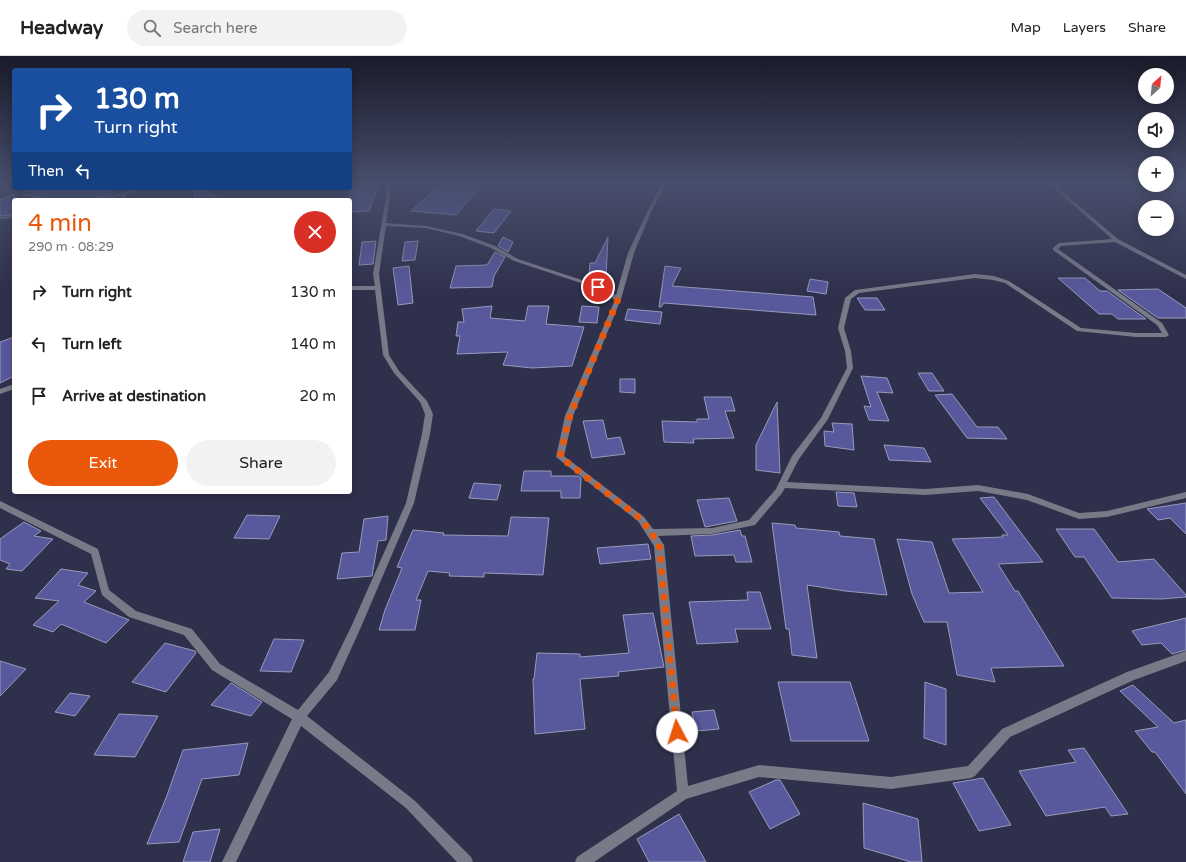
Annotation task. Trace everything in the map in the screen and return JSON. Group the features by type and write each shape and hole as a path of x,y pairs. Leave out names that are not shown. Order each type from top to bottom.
{"street":[{"path":"229,862 299,717 333,676 356,627 410,502 426,434 429,414 423,401 396,372 386,355 376,274 385,220"},
{"path":"646,220 631,252 618,299 570,416 560,457 641,519 659,544 683,794"},
{"path":"1092,220 1116,240 1186,278"},
{"path":"384,224 426,227 461,234 493,247 516,260 598,287 618,299"},
{"path":"651,533 712,532 752,523 779,491 795,458 824,419 850,368 848,351 841,328 848,298 857,291 975,276 994,278 1007,282 1079,330 1166,335 1160,324 1055,248 1059,245 1116,240"},
{"path":"352,288 378,288"},
{"path":"0,392 12,387"},
{"path":"781,485 925,492 978,488 1028,498 1079,516 1107,514 1186,495"},
{"path":"0,504 95,552 105,592 133,614 188,632 216,667 299,717 410,804 466,862"},
{"path":"582,862 683,794 758,771 891,783 971,772 1006,733 1131,676 1186,656"}],"building":[{"path":"485,220 504,220 494,233 476,231"},
{"path":"503,237 513,242 508,252 498,246"},
{"path":"608,237 606,276 589,276 590,263 595,263"},
{"path":"376,241 373,264 359,265 362,242"},
{"path":"418,241 415,260 402,261 405,242"},
{"path":"495,252 505,257 494,276 492,287 450,288 456,266 487,265"},
{"path":"409,266 413,303 398,305 393,268"},
{"path":"665,266 681,268 672,286 813,297 816,315 664,303 661,307 659,307"},
{"path":"1058,278 1085,278 1100,291 1107,291 1146,319 1118,319 1112,314 1099,314"},
{"path":"810,279 828,282 826,294 807,291"},
{"path":"1158,289 1186,308 1186,318 1158,318 1118,290"},
{"path":"857,298 877,298 885,310 865,310"},
{"path":"492,306 490,318 525,321 528,306 549,306 546,324 584,327 572,366 532,368 503,365 508,352 457,354 460,336 456,336 458,322 464,322 462,309"},
{"path":"582,306 599,307 597,323 579,322"},
{"path":"628,309 662,312 660,324 625,320"},
{"path":"12,338 12,377 0,383 0,342"},
{"path":"918,373 932,373 944,391 929,391"},
{"path":"861,376 887,378 893,393 877,392 889,421 869,420 864,406 871,407"},
{"path":"620,379 635,379 635,393 620,392"},
{"path":"952,394 977,427 998,427 1007,439 967,438 935,395"},
{"path":"704,397 731,397 735,411 725,411 734,438 693,439 694,443 664,442 662,421 697,422 697,419 709,419"},
{"path":"777,402 780,473 756,470 756,445"},
{"path":"603,420 607,439 620,437 625,454 592,458 583,421"},
{"path":"832,423 852,424 854,450 825,446 824,431 834,432"},
{"path":"884,445 924,448 931,462 889,460"},
{"path":"524,471 551,471 551,476 578,476 581,478 580,498 561,498 561,491 521,491"},
{"path":"474,483 501,485 497,500 469,498"},
{"path":"836,492 854,493 857,507 838,506"},
{"path":"994,497 1043,562 998,564 1015,591 1018,591 1064,666 991,668 995,682 957,675 947,622 924,622 912,594 897,539 932,542 949,593 983,592 952,539 1003,537 1002,535 1008,535 980,498"},
{"path":"729,498 737,521 705,527 697,500"},
{"path":"1186,503 1186,534 1170,518 1158,520 1147,509"},
{"path":"247,515 280,516 269,539 234,538"},
{"path":"388,516 386,540 378,541 372,576 337,579 342,553 359,552 364,519"},
{"path":"511,517 549,518 543,575 484,573 484,577 449,576 450,573 428,571 416,600 421,600 415,630 379,630 385,610 402,568 397,567 413,530 444,533 443,535 508,536"},
{"path":"24,522 41,531 34,536 53,539 22,571 6,569 10,564 0,560 0,539"},
{"path":"772,523 795,525 796,528 839,532 840,536 874,539 887,595 845,591 807,585 817,658 792,655 789,629 786,629"},
{"path":"1056,529 1094,529 1118,562 1154,559 1186,595 1186,597 1161,599 1112,598 1084,557 1075,557"},
{"path":"740,530 742,536 745,536 752,562 736,562 734,555 695,556 691,536 712,535"},
{"path":"648,544 651,559 600,564 597,548"},
{"path":"61,569 88,573 78,585 96,591 84,602 129,620 106,643 61,624 53,632 33,625 59,601 35,598"},
{"path":"747,592 760,592 771,629 735,629 738,642 697,644 689,602 748,600"},
{"path":"653,613 664,667 618,672 619,676 580,679 585,729 535,734 533,679 537,653 580,654 580,657 629,653 623,615"},
{"path":"1186,618 1186,650 1172,654 1161,643 1142,645 1132,631"},
{"path":"274,639 304,640 291,672 260,671"},
{"path":"165,643 195,651 196,653 166,692 132,682"},
{"path":"0,661 26,669 0,696"},
{"path":"778,682 850,682 869,741 791,741"},
{"path":"925,682 946,689 946,745 924,738"},
{"path":"231,683 262,702 251,716 211,705"},
{"path":"1133,685 1174,723 1186,720 1186,794 1155,752 1152,752 1135,731 1158,727 1120,691"},
{"path":"70,693 90,696 75,716 55,712"},
{"path":"714,710 719,729 696,731 692,712"},
{"path":"119,714 158,716 135,757 94,755"},
{"path":"248,743 239,775 202,779 179,842 147,844 166,798 183,750"},
{"path":"1084,748 1128,814 1111,816 1105,807 1046,816 1019,771 1076,762 1068,750"},
{"path":"983,778 1011,825 979,831 953,783"},
{"path":"776,780 780,780 800,814 770,829 749,792"},
{"path":"863,803 918,819 922,862 911,862 864,848"},
{"path":"679,814 706,862 649,862 637,839"},
{"path":"220,829 210,862 183,862 193,832"}],"route":[{"path":"598,287 618,299 570,416 560,457 641,519 659,544 677,732"}]}
